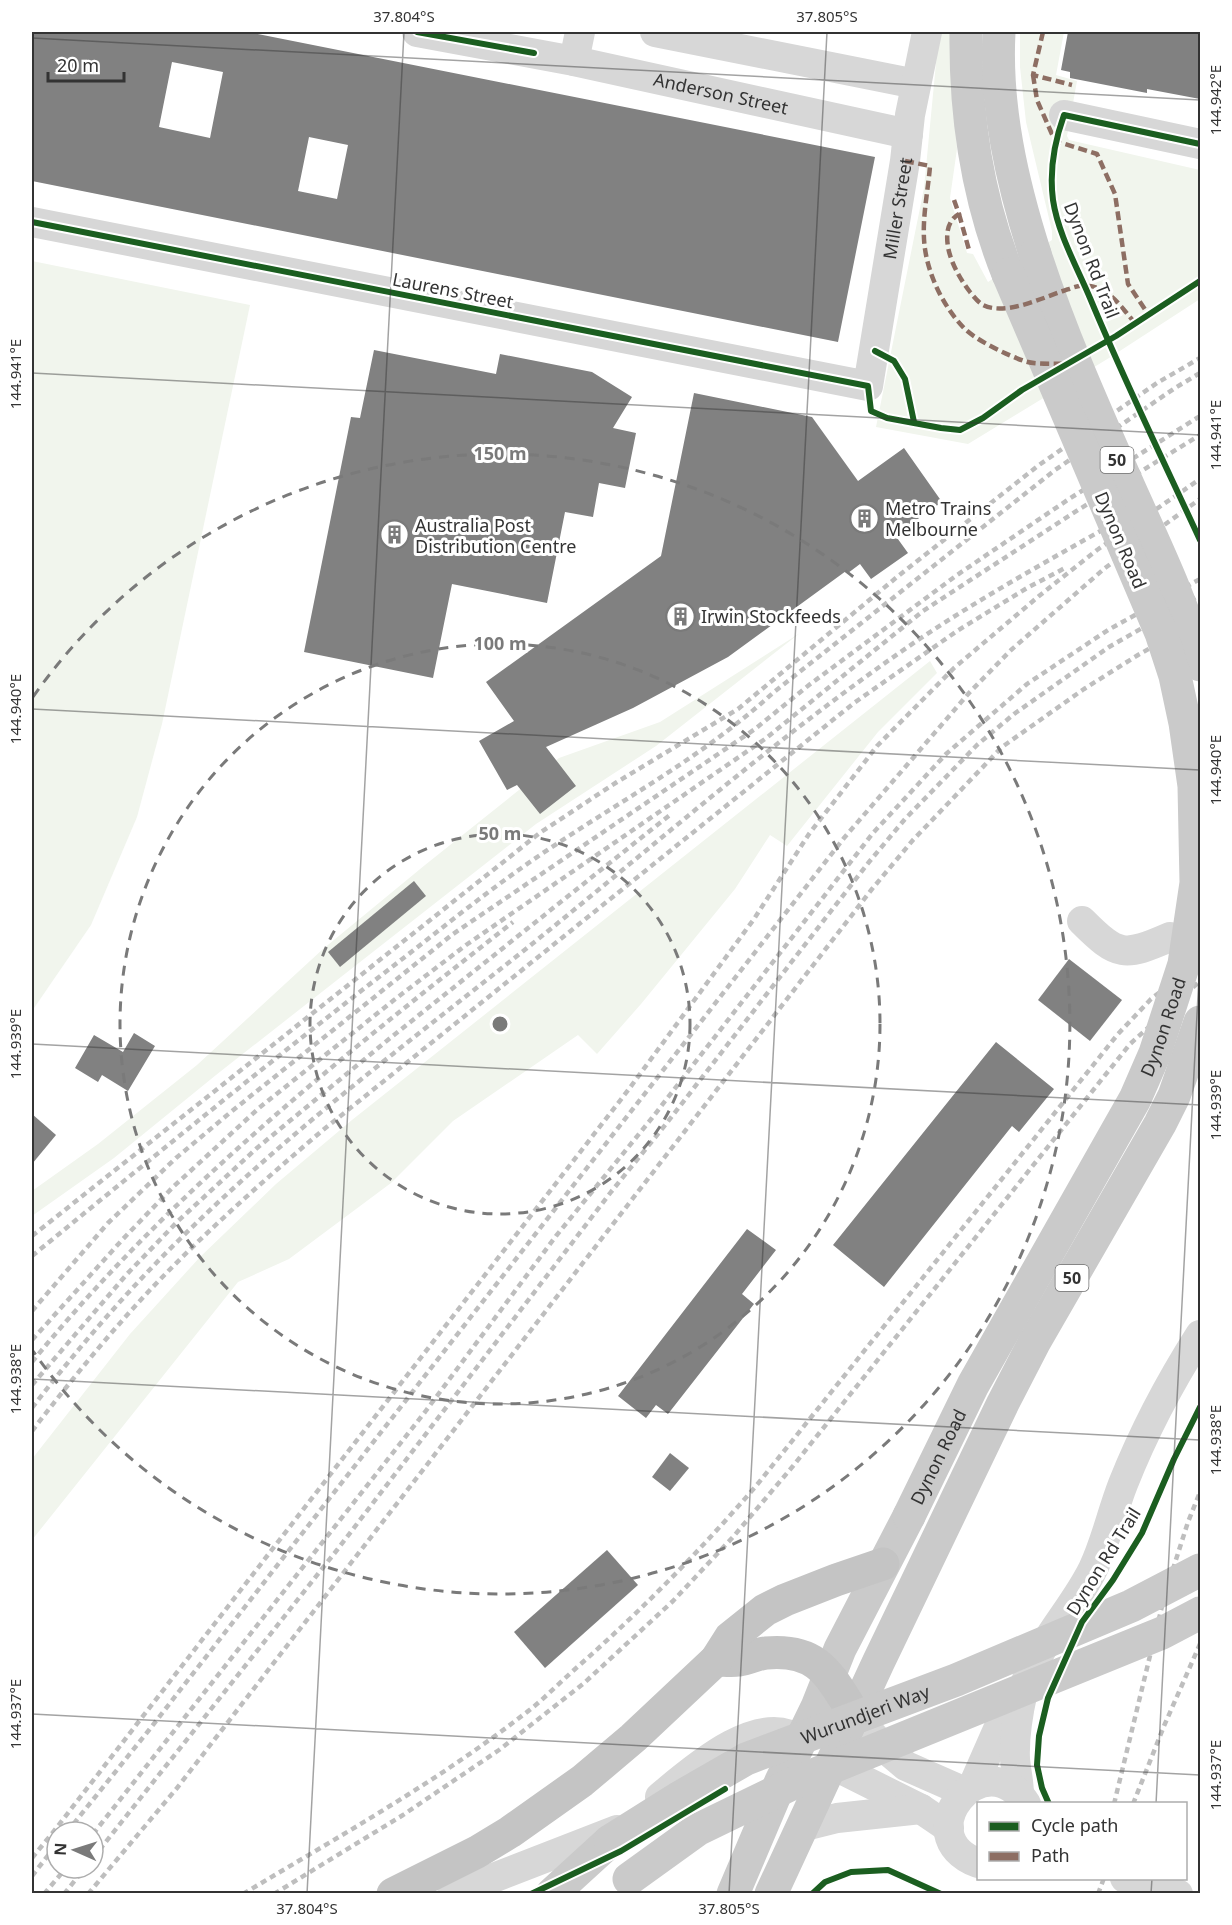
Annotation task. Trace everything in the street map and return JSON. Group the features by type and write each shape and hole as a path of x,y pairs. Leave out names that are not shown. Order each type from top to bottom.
{"highway":[{"path":"393,1893 477,1852 510,1832 582,1781 716,1660 730,1638 765,1610 836,1580 883,1564"},
{"path":"716,1660 741,1660 756,1654 767,1653 807,1657 829,1674 855,1715"}],"main road":[{"name":"Dynon Road","path":"733,1893 829,1674 973,1385 1140,1089 1184,964 1196,883 1194,786 1176,676 1161,633 1008,274 988,216 974,153 967,82 966,32"},
{"name":"Dynon Road","path":"999,32 1000,83 1006,140 1013,178 1035,254 1082,382 1170,580 1200,665"},
{"path":"1196,883 1200,977"},
{"name":"Dynon Road","path":"771,1893 940,1534 1035,1341 1174,1096 1200,1022"},
{"name":"Wurundjeri Way","path":"552,1893 610,1841 746,1759 956,1680 1131,1606 1200,1570"},
{"name":"Wurundjeri Way","path":"614,1893 628,1879 698,1830 796,1782 1162,1633 1200,1613"},
{"path":"800,1741 831,1764"}],"street":[{"name":"Anderson Street","path":"417,32 536,42 574,61 908,134"},
{"path":"574,61 580,32"},
{"path":"655,32 916,84"},
{"name":"Miller Street","path":"868,387 916,84 927,32"},
{"path":"819,114 829,65"},
{"path":"1064,115 1200,144"},
{"name":"Laurens Street","path":"32,222 868,387"},
{"path":"1082,921 1103,942 1126,951 1140,949 1170,937"},
{"path":"977,1862 963,1855 952,1838 949,1828 952,1808 969,1789 1011,1701 1082,1591 1101,1551 1124,1483 1158,1406 1200,1335"},
{"path":"1024,1800 1015,1756 1016,1731 1023,1691 1032,1667"},
{"path":"855,1715 880,1744 906,1766 969,1789 993,1782 1003,1784 1024,1800"},
{"path":"452,1893 617,1830 633,1820 705,1760 737,1742 778,1732 788,1733 800,1741"},
{"path":"831,1764 921,1809 949,1828"},
{"path":"801,1827 837,1818 921,1809"},
{"path":"1132,1880 1178,1893"}],"shaded area":[{"path":"939,32 950,32 957,149 950,198 967,253 973,254 988,282 1052,240 1052,231 1026,122 1020,67 1020,32 1064,32 1056,75 1077,81 1067,136 1069,140 1200,170 1200,299 1109,358 968,444 876,427 924,188"},
{"path":"32,261 250,305 162,724 137,817 91,925 32,1011"},
{"path":"800,633 656,746 536,824 114,1158 32,1216 32,1191 98,1144 197,1065 323,949 559,758 660,722"},
{"path":"930,661 937,673 878,732 787,846 770,835 735,889 597,1054 578,1035 453,1121 391,1183 289,1259 238,1282 32,1540 32,1459 130,1334 200,1257 276,1184 352,1120"}],"building":[{"path":"32,32 248,32 875,157 838,342 32,181","holes":["172,62 223,72 210,138 159,127","309,137 348,145 337,199 298,191"]},
{"path":"1068,32 1200,32 1200,99 1147,89 1147,93 1070,78 1070,72 1061,70"},
{"path":"374,350 496,374 500,354 592,372 632,397 613,428 636,433 625,488 599,483 593,517 565,512 547,603 452,584 433,678 304,652 351,417 360,418"},
{"path":"694,393 812,417 858,481 904,448 942,502 895,535 908,553 871,579 860,564 848,573 846,571 728,657 633,708 546,747 576,786 540,814 517,785 507,790 479,741 514,721 486,682 661,556"},
{"path":"414,881 426,896 340,967 328,952"},
{"path":"1069,959 1122,1000 1090,1041 1038,1000"},
{"path":"134,1033 155,1046 128,1091 102,1075 98,1082 75,1068 94,1035 123,1052"},
{"path":"996,1042 1054,1089 1019,1132 1012,1126 884,1287 833,1245"},
{"path":"32,1114 56,1135 32,1164"},
{"path":"747,1229 776,1250 742,1294 754,1304 668,1414 656,1405 646,1418 618,1396"},
{"path":"670,1453 689,1468 670,1491 652,1477"},
{"path":"607,1550 638,1585 545,1668 514,1632"}],"railway":[{"path":"32,1236 541,832 617,782 738,709 897,577 1039,465 1157,383 1200,358"},
{"path":"32,1256 161,1150 484,895 552,847 714,741 1055,470 1200,373"},
{"path":"32,1311 108,1223 176,1158 453,934 755,729 809,685 957,575 1069,499 1200,416"},
{"path":"32,1340 173,1187 259,1108 394,1000 466,945 765,739 923,611 1078,510 1200,435"},
{"path":"32,1858 629,1089 754,919 809,834 877,746 954,668 1039,596 1097,550 1200,479"},
{"path":"77,1820 844,838 969,693 1011,650 1105,568 1200,499"},
{"path":"32,1408 141,1278 222,1199 352,1086 532,944 772,748 870,673 978,602 1153,501"},
{"path":"32,1431 118,1325 149,1291 234,1208 323,1130 854,703 957,631 1027,588 1065,568"},
{"path":"104,1820 425,1412 556,1236 652,1118 873,833 946,754 1027,684 1108,630 1200,579"},
{"path":"105,1843 337,1550 611,1192 905,819 977,745 1014,714 1109,647 1200,595"},
{"path":"88,1894 177,1788 872,889 913,840 1002,747 1084,689 1200,620"},
{"path":"32,1385 127,1274 177,1222 257,1148 389,1039 671,814"},
{"path":"32,1362 141,1240 200,1183 321,1076 513,922"},
{"path":"243,1894 386,1809 490,1740 536,1705 646,1604 713,1535 756,1486 1118,1034 1151,999 1200,961"},
{"path":"274,1894 403,1815 499,1750 583,1684 673,1601 733,1537 793,1466 1130,1044 1200,981"},
{"path":"1114,1802 1165,1594 1200,1492"},
{"path":"1134,1802 1200,1644"},
{"path":"32,1876 45,1859"},
{"path":"44,1894 56,1880"},
{"path":"64,1894 75,1880"},
{"path":"1098,1894 1103,1880"}],"marked path":[{"path":"1043,32 1033,75 1072,85"},
{"path":"1033,75 1037,100 1055,141 1097,154 1115,194 1128,284 1148,314"},
{"path":"905,161 930,166 924,218 925,249 934,281 956,319 975,337 1024,361 1065,364"},
{"path":"954,200 959,214 948,228 949,253 963,282 981,304 992,308 1012,307 1079,286 1086,286 1097,288 1110,295 1135,323"},
{"path":"959,214 969,250"}],"cycle path":[{"path":"417,32 534,53"},
{"name":"Dynon Rd Trail","path":"1200,144 1064,115 1052,167 1055,213 1068,250 1200,540"},
{"path":"32,222 868,386 871,411 887,418 960,430 983,418 1022,390 1116,336 1200,281"},
{"path":"875,351 894,361 905,379 914,422"},
{"name":"Dynon Rd Trail","path":"1048,1802 1042,1788 1037,1765 1039,1736 1048,1698 1082,1622 1113,1580 1142,1533 1174,1459 1200,1407"},
{"path":"531,1894 621,1851 725,1789"},
{"path":"812,1894 825,1882 851,1872 888,1870 941,1894"}],"place":[{"name":"Metro Trains Melbourne","path":"864,518"},
{"name":"Australia Post Distribution Centre","path":"394,535"},
{"name":"Irwin Stockfeeds","path":"680,616"}]}
